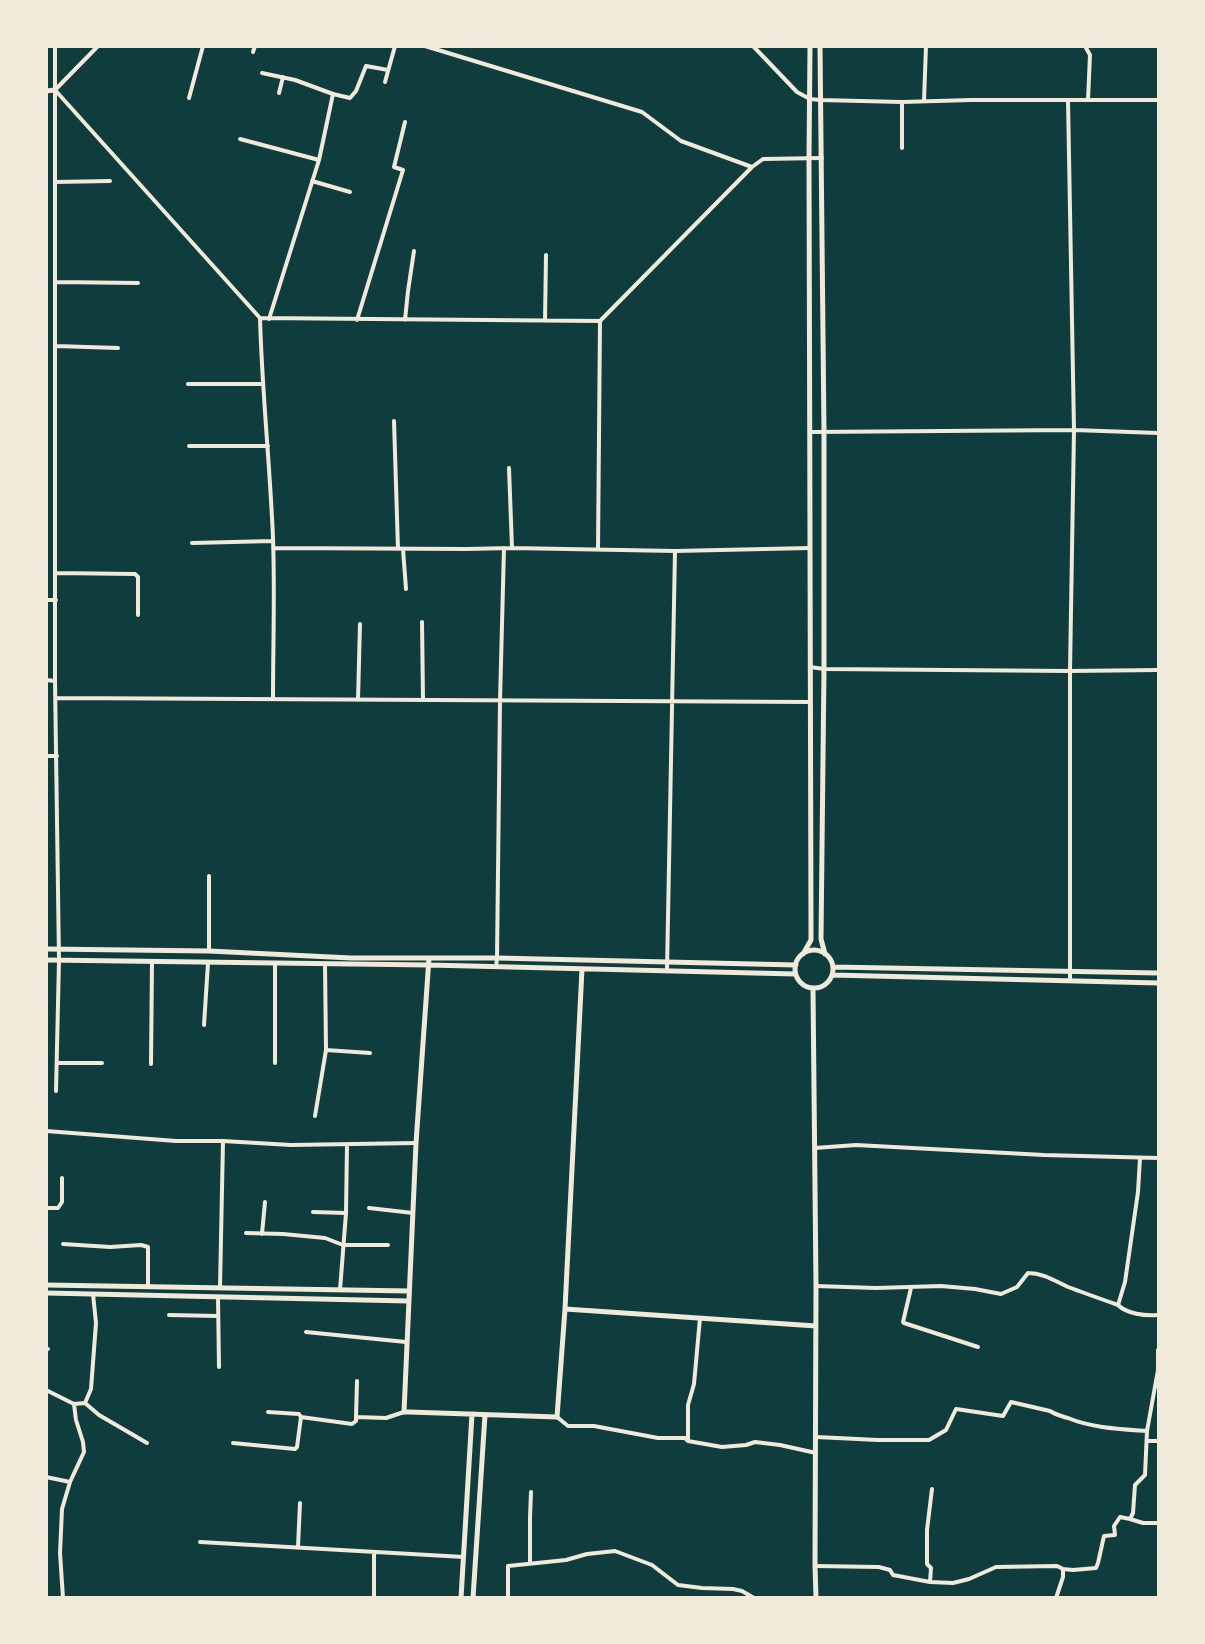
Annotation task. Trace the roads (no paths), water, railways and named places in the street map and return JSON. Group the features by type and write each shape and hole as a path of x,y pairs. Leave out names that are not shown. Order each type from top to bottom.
{"street":[{"path":"55,46 55,681 59,960 56,1091"},
{"path":"46,91 55,90 98,46"},
{"path":"189,98 203,46"},
{"path":"253,52 255,46"},
{"path":"385,82 394,46"},
{"path":"425,46 642,112 681,141 752,167"},
{"path":"753,46 797,92 810,99 902,102 1158,100"},
{"path":"810,46 811,940 796,964 795,974 802,984 813,989 825,985 832,975 833,967 825,954 821,939 824,431 820,46"},
{"path":"924,101 926,46"},
{"path":"1086,46 1090,55 1088,100"},
{"path":"261,72 295,80 350,98 356,91 366,66 387,70"},
{"path":"279,93 284,77"},
{"path":"55,90 260,318 262,384 273,541 273,699"},
{"path":"269,319 319,160 333,94"},
{"path":"1068,100 1074,430 1070,671 1070,981"},
{"path":"902,102 902,148"},
{"path":"357,320 403,170 394,167 405,122"},
{"path":"240,139 319,160"},
{"path":"598,549 600,321 752,167 763,159 822,158"},
{"path":"55,182 110,181"},
{"path":"312,181 350,192"},
{"path":"405,320 414,251"},
{"path":"545,321 546,255"},
{"path":"55,282 138,283"},
{"path":"260,318 600,321"},
{"path":"56,346 118,348"},
{"path":"188,384 262,384"},
{"path":"394,421 401,549 406,589"},
{"path":"810,432 1074,430 1158,433"},
{"path":"189,446 268,446"},
{"path":"509,468 512,548"},
{"path":"192,543 273,541"},
{"path":"273,548 675,551 810,548"},
{"path":"495,968 504,548"},
{"path":"667,971 675,551"},
{"path":"56,573 135,573 138,577 138,615"},
{"path":"46,600 56,600"},
{"path":"422,622 423,700"},
{"path":"358,700 360,624"},
{"path":"810,667 824,669 1158,670"},
{"path":"46,680 55,681"},
{"path":"56,698 810,702"},
{"path":"46,756 57,756"},
{"path":"209,876 209,951"},
{"path":"46,949 209,951 351,958 497,958 796,964"},
{"path":"802,954 816,950 825,954"},
{"path":"404,1412 416,1143 429,958"},
{"path":"46,960 795,974"},
{"path":"151,1064 152,961"},
{"path":"204,1025 208,963"},
{"path":"275,963 275,1063"},
{"path":"315,1116 326,1050 325,964"},
{"path":"833,967 1158,973"},
{"path":"557,1418 565,1309 582,969"},
{"path":"832,975 1158,982"},
{"path":"813,989 816,1287 814,1566 816,1598"},
{"path":"326,1050 370,1053"},
{"path":"57,1063 102,1064"},
{"path":"46,1131 176,1141 223,1140 291,1145 416,1143"},
{"path":"220,1287 223,1140"},
{"path":"340,1290 346,1213 347,1145"},
{"path":"815,1148 856,1145 1158,1158"},
{"path":"1118,1305 1125,1282 1138,1192 1140,1158"},
{"path":"46,1208 58,1208 62,1202 62,1178"},
{"path":"262,1234 265,1202"},
{"path":"369,1209 414,1213"},
{"path":"313,1212 346,1213"},
{"path":"246,1233 325,1238 343,1245 388,1245"},
{"path":"63,1244 148,1247 148,1286"},
{"path":"816,1287 941,1286 1001,1294 1017,1287 1028,1273 1033,1273 1118,1305 1119,1308 1158,1317"},
{"path":"46,1285 409,1292"},
{"path":"911,1288 904,1323 978,1347"},
{"path":"46,1293 408,1301"},
{"path":"85,1403 91,1389 93,1373 96,1323 93,1294"},
{"path":"218,1297 219,1367"},
{"path":"565,1309 816,1326"},
{"path":"169,1315 218,1316"},
{"path":"688,1441 688,1405 694,1384 700,1318"},
{"path":"306,1332 406,1342"},
{"path":"1130,1519 1133,1514 1135,1485 1145,1475 1147,1431 1158,1370 1158,1350"},
{"path":"268,1412 299,1414 301,1417 352,1424 356,1417 357,1381"},
{"path":"46,1390 75,1404 85,1403 99,1415 147,1443"},
{"path":"816,1437 929,1440 946,1430 956,1409 1003,1416 1011,1402 1050,1411 1076,1423 1147,1431"},
{"path":"63,1598 60,1553 62,1509 70,1482 84,1452 76,1420 75,1404"},
{"path":"356,1417 387,1418 404,1412 557,1418 568,1426 594,1426 658,1438 685,1438 688,1441 722,1447 755,1442 816,1453"},
{"path":"461,1598 472,1414"},
{"path":"473,1598 485,1415"},
{"path":"233,1443 295,1449 301,1417"},
{"path":"1147,1442 1158,1441"},
{"path":"46,1477 70,1482"},
{"path":"930,1582 931,1569 927,1565 927,1541 932,1489"},
{"path":"530,1563 531,1492"},
{"path":"298,1547 300,1503"},
{"path":"814,1566 879,1567 890,1570 893,1575 953,1584 996,1567 1057,1566 1073,1570 1096,1568 1104,1536 1115,1535 1114,1526 1120,1517 1143,1523 1158,1523"},
{"path":"200,1542 464,1557"},
{"path":"508,1598 508,1566 567,1560 587,1554 615,1551 652,1565 678,1585 733,1589 752,1597"},
{"path":"374,1552 374,1598"},
{"path":"1056,1598 1063,1577 1063,1569"}]}
